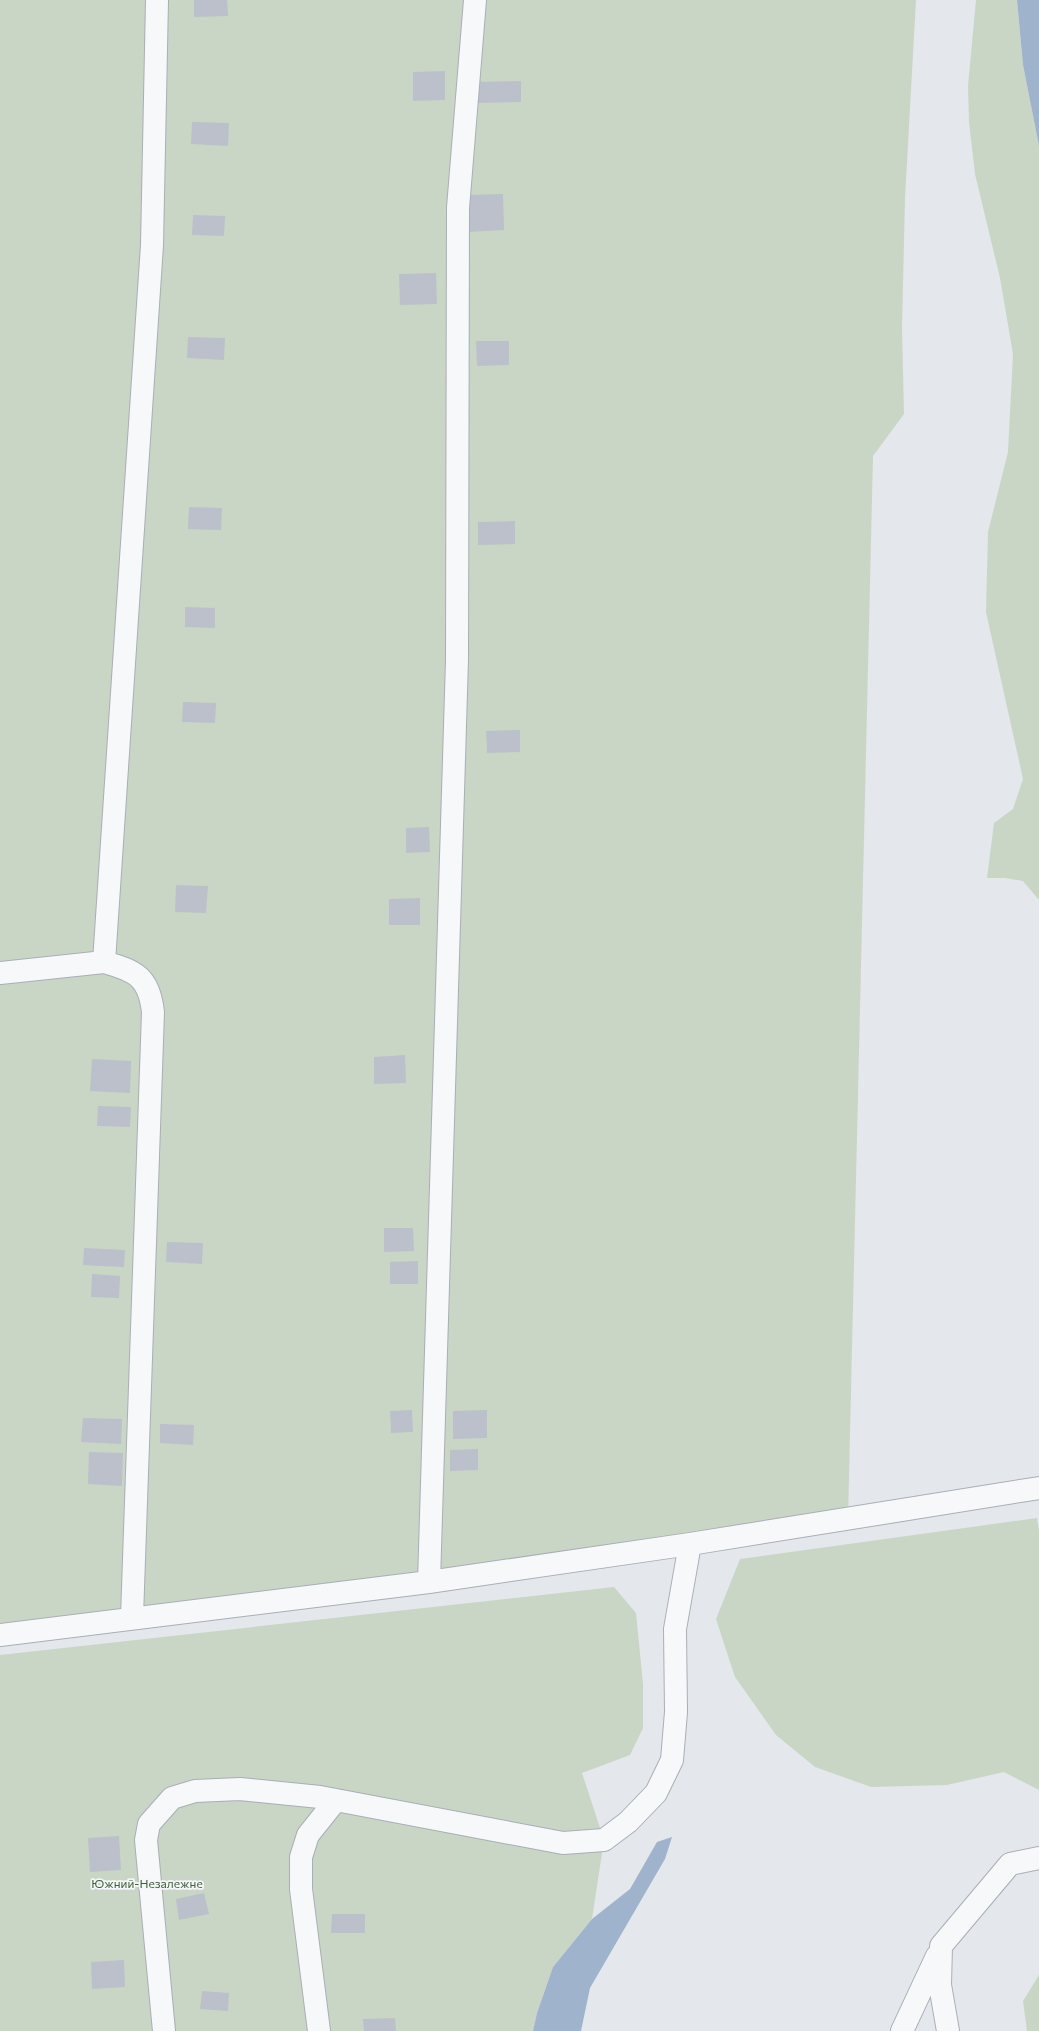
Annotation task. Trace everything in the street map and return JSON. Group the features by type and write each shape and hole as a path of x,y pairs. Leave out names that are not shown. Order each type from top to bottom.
{"street":[{"path":"104,962 152,245 157,0"},
{"path":"429,1582 458,660 458,208 475,0"},
{"path":"0,973 104,962 124,968 141,978 151,996 154,1012 132,1617"},
{"path":"0,1634 429,1582 690,1544 1039,1488"},
{"path":"164,2031 146,1840 149,1824 172,1798 195,1791 240,1789 336,1800 563,1843 604,1840 628,1822 656,1793 672,1760 676,1712 675,1629 690,1544"},
{"path":"319,2031 301,1889 301,1857 308,1835 336,1800"},
{"path":"902,2031 941,1946 1010,1864 1039,1858"},
{"path":"941,1946 940,1985 948,2031"}],"green space":[{"path":"0,0 916,0 905,198 902,329 904,414 873,456 848,1519 0,1635"},
{"path":"976,0 1017,0 1023,65 1039,146 1039,900 1023,881 1005,878 987,878 994,823 1013,809 1023,779 986,612 988,532 1008,452 1013,354 1000,278 975,174 969,122 968,86"},
{"path":"1037,1518 1039,1531 1039,1790 1004,1772 947,1785 871,1787 815,1767 776,1735 735,1677 716,1619 740,1559"},
{"name":"Южний-Незалежне","path":"614,1587 636,1613 643,1684 643,1728 630,1755 582,1773 604,1840 592,1919 553,1967 537,2013 533,2031 0,2031 0,1655"},
{"path":"1039,1975 1039,2031 1027,2031 1023,2001"}],"water":[{"path":"1017,0 1039,0 1039,146 1023,65"},
{"path":"672,1837 665,1859 590,1988 581,2031 533,2031 537,2013 553,1967 592,1919 630,1889 657,1842"}],"building":[{"path":"194,0 227,0 228,16 194,17"},
{"path":"445,71 445,100 413,101 413,72"},
{"path":"521,81 521,102 474,103 473,82"},
{"path":"192,122 229,123 228,146 191,144"},
{"path":"503,194 504,230 467,232 466,195"},
{"path":"193,215 225,216 224,236 192,235"},
{"path":"436,273 437,304 400,305 399,274"},
{"path":"188,337 225,338 224,360 187,358"},
{"path":"476,341 509,341 509,365 477,366"},
{"path":"189,507 222,508 221,530 188,529"},
{"path":"515,521 515,544 478,545 478,522"},
{"path":"185,607 215,608 215,628 185,627"},
{"path":"183,702 216,703 215,723 182,722"},
{"path":"520,730 520,752 487,753 486,731"},
{"path":"429,827 430,852 406,853 406,828"},
{"path":"176,885 208,886 206,913 175,912"},
{"path":"420,898 420,925 389,925 389,899"},
{"path":"405,1055 406,1083 374,1084 374,1057"},
{"path":"92,1059 131,1061 130,1093 90,1091"},
{"path":"98,1106 131,1107 130,1127 97,1126"},
{"path":"384,1228 413,1228 414,1251 384,1252"},
{"path":"167,1242 203,1243 202,1264 166,1262"},
{"path":"84,1248 125,1250 124,1267 83,1265"},
{"path":"418,1261 418,1284 390,1284 390,1262"},
{"path":"92,1274 120,1276 119,1298 91,1297"},
{"path":"412,1410 413,1432 391,1433 390,1411"},
{"path":"487,1410 487,1438 453,1439 453,1411"},
{"path":"83,1418 122,1419 121,1444 81,1442"},
{"path":"160,1424 194,1425 193,1445 160,1443"},
{"path":"478,1449 478,1470 450,1471 450,1450"},
{"path":"89,1452 123,1453 122,1486 88,1484"},
{"path":"119,1836 121,1870 90,1872 88,1838"},
{"path":"204,1893 209,1914 179,1920 176,1899"},
{"path":"332,1914 365,1914 365,1933 331,1933"},
{"path":"124,1960 125,1987 92,1989 91,1962"},
{"path":"202,1991 229,1993 228,2011 200,2009"},
{"path":"395,2018 396,2031 364,2031 363,2019"}]}
